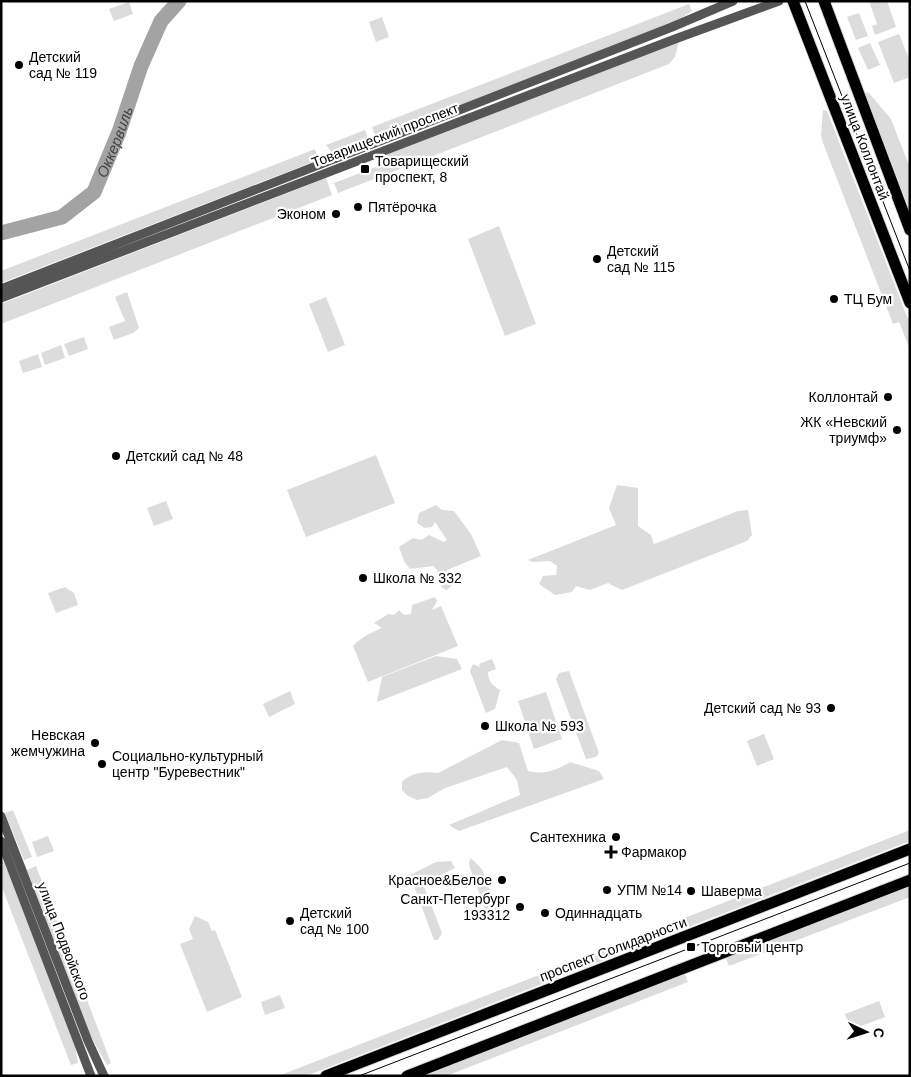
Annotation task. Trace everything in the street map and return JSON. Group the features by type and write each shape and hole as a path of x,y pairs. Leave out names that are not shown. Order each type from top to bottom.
{"main road":[{"name":"улица Коллонтай","path":"793,1 910,303"},
{"name":"улица Коллонтай","path":"824,1 910,230"},
{"name":"проспект Солидарности","path":"326,1076 910,850"},
{"path":"407,1076 910,880"}],"street":[{"name":"Товарищеский проспект","path":"1,289 672,28 733,1"},
{"name":"Товарищеский проспект","path":"1,298 675,38 779,1"},
{"name":"улица Подвойского","path":"1,816 88,1041 104,1076"},
{"name":"улица Подвойского","path":"1,841 91,1076"}],"shaded area":[{"path":"869,1 887,1 896,27 875,35 872,26 877,24"},
{"path":"129,2 133,14 114,21 109,9"},
{"path":"689,4 692,11 675,22 376,138 372,127"},
{"path":"859,13 868,36 856,40 847,17"},
{"path":"382,17 389,37 376,42 369,22"},
{"path":"899,34 910,61 910,77 894,83 878,42"},
{"path":"679,41 675,57 669,64 338,193 334,183 389,162 387,154"},
{"path":"870,43 880,65 868,70 858,48"},
{"path":"866,92 869,93 891,119 910,168 910,211 865,95"},
{"path":"823,110 827,111 910,324 910,349 899,322 893,324 823,143 821,135"},
{"path":"365,130 369,140 333,154 326,145"},
{"path":"315,149 318,160 1,283 1,271"},
{"path":"326,178 332,195 1,324 1,304"},
{"path":"499,226 536,324 505,336 468,239"},
{"path":"127,292 139,328 133,333 114,340 109,327 125,321 115,297"},
{"path":"326,297 345,345 328,352 309,304"},
{"path":"84,337 88,349 69,356 64,344"},
{"path":"61,345 65,358 45,365 41,353"},
{"path":"38,354 42,367 23,373 19,361"},
{"path":"376,455 395,503 306,537 287,490"},
{"path":"617,485 638,488 638,526 651,535 654,544 738,511 748,510 752,535 747,541 622,590 608,583 590,590 576,586 572,592 555,595 539,584 543,576 556,575 557,566 550,561 532,562 528,560 616,525 609,508"},
{"path":"166,501 173,519 154,526 147,508"},
{"path":"436,505 442,510 454,511 471,534 481,556 447,570 452,585 447,590 442,588 437,570 433,566 410,569 404,561 399,547 413,538 421,540 429,535 444,542 447,540 435,522 432,527 425,528 417,523 419,513"},
{"path":"65,587 74,593 78,605 56,613 48,593"},
{"path":"435,597 437,601 432,610 441,606 458,646 368,682 353,646 366,636 382,628 374,623 388,614 394,615 399,610 404,615 411,614 412,605"},
{"path":"436,656 457,659 462,669 377,702 382,677"},
{"path":"492,659 496,669 488,672 489,678 493,685 500,690 495,709 486,713 470,671 473,664 480,667 479,664"},
{"path":"569,671 599,753 596,757 586,759 556,679 559,673"},
{"path":"290,691 295,704 269,717 263,704"},
{"path":"546,692 562,739 534,749 518,701"},
{"path":"764,734 774,759 757,766 747,741"},
{"path":"502,740 519,743 528,771 550,771 570,762 599,771 604,779 459,831 449,825 520,795 517,780 507,767 445,788 428,798 417,800 408,796 402,790 402,782 414,774 424,772 438,773"},
{"path":"13,810 32,857 24,860 5,813"},
{"path":"910,830 910,841 678,931 674,922"},
{"path":"48,836 54,851 37,857 32,842"},
{"path":"471,858 482,869 499,914 488,917 470,868 469,862"},
{"path":"451,861 455,868 423,884 442,933 438,940 434,940 410,875 436,862"},
{"path":"4,862 75,1046 78,1063 71,1065 1,885 1,863"},
{"path":"36,866 111,1063 107,1065 91,1037 27,870"},
{"path":"910,886 910,897 729,966 726,958"},
{"path":"195,916 208,922 212,931 215,930 242,997 207,1012 180,944 193,939 189,929"},
{"path":"663,927 665,931 636,942 637,947 306,1076 278,1076"},
{"path":"685,974 688,982 446,1076 421,1076"},
{"path":"280,995 285,1008 265,1015 261,1002"},
{"path":"879,1001 885,1017 851,1030 845,1014"}],"waterway":[{"name":"Оккервиль","path":"1,233 62,217 94,192 119,132 141,66 161,21 179,1"}],"tram line":[{"path":"805,1 910,271"},
{"path":"359,1076 910,863"}],"place":[{"name":"Детский сад № 119","path":"19,65"},
{"name":"Товарищеский проспект, 8","path":"365,169"},
{"name":"Пятёрочка","path":"358,207"},
{"name":"Эконом","path":"336,214"},
{"name":"Детский сад № 115","path":"597,259"},
{"name":"ТЦ Бум","path":"834,299"},
{"name":"Коллонтай","path":"888,397"},
{"name":"ЖК «Невский триумф»","path":"897,430"},
{"name":"Детский сад № 48","path":"116,456"},
{"name":"Школа № 332","path":"363,578"},
{"name":"Детский сад № 93","path":"831,708"},
{"name":"Школа № 593","path":"485,726"},
{"name":"Невская жемчужина","path":"95,743"},
{"name":"Социально-культурный центр \"Буревестник\"","path":"102,764"},
{"name":"Сантехника","path":"616,837"},
{"name":"Фармакор","path":"611,852"},
{"name":"Красное&Белое","path":"502,880"},
{"name":"УПМ №14","path":"607,890"},
{"name":"Шаверма","path":"691,891"},
{"name":"Санкт-Петербург 193312","path":"520,907"},
{"name":"Одиннадцать","path":"545,913"},
{"name":"Детский сад № 100","path":"290,921"},
{"name":"Торговый центр","path":"691,947"}]}
